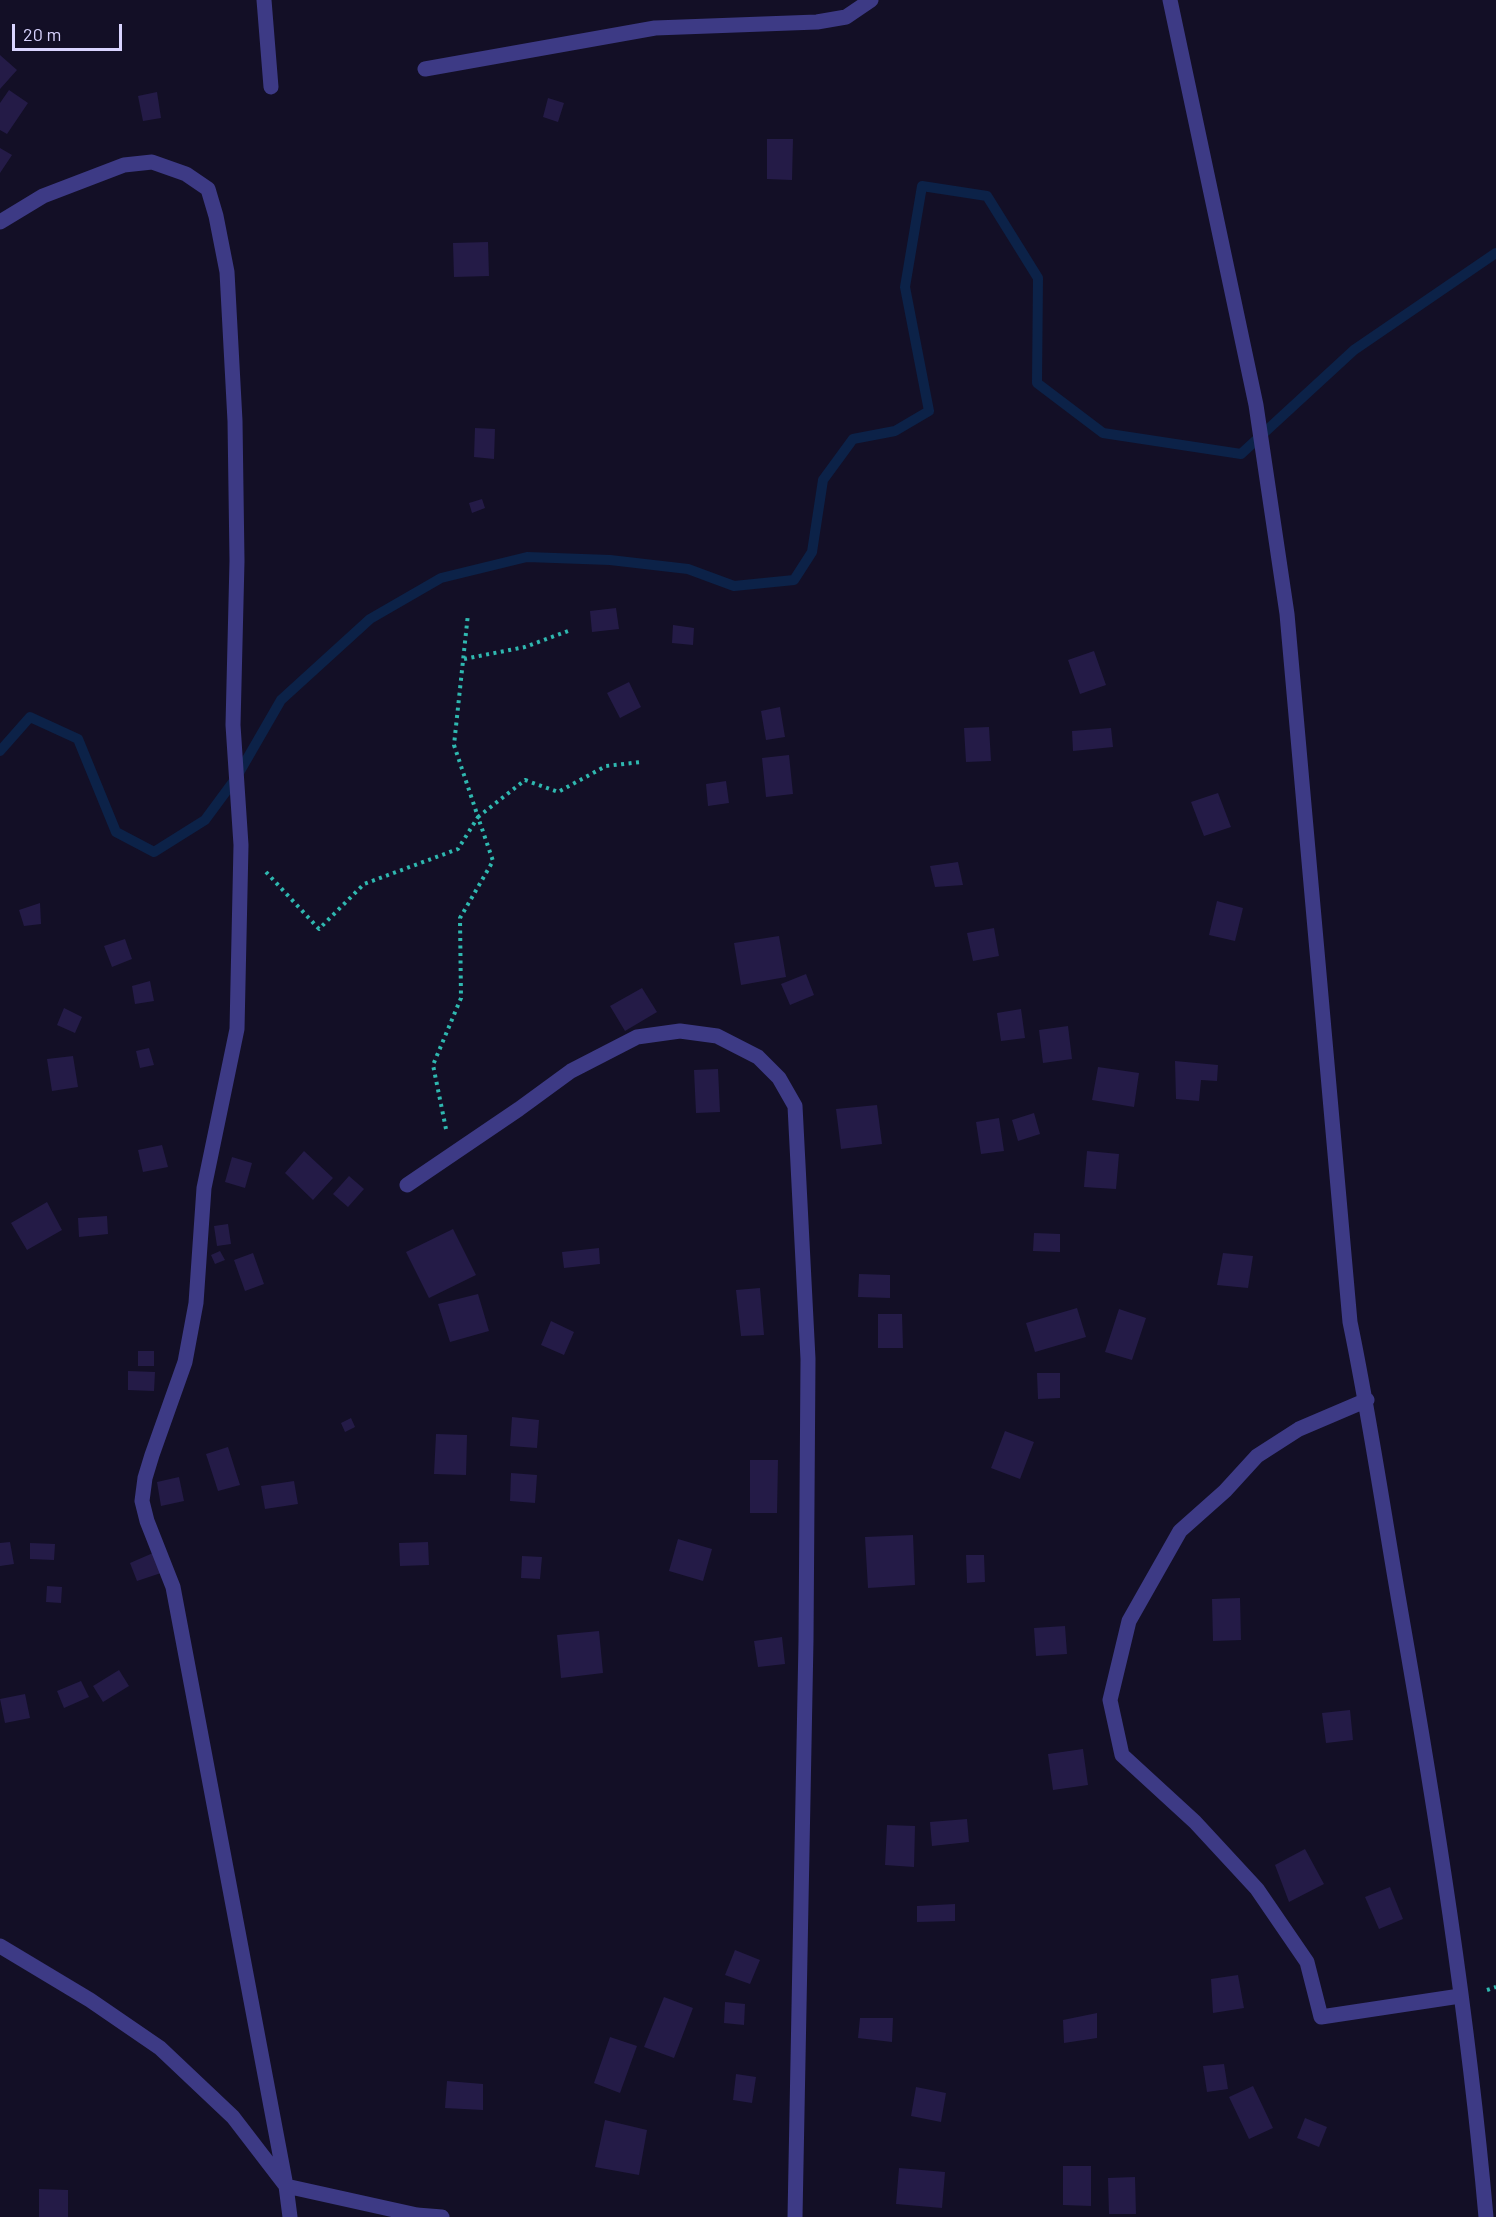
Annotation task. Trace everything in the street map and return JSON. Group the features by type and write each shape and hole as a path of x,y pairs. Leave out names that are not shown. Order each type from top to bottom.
{"street":[{"path":"264,0 271,87"},
{"path":"425,69 655,28 817,22 846,17 871,0"},
{"path":"1170,0 1256,405 1264,454 1288,625 1350,1322 1367,1400 1430,1781 1478,2127 1486,2217"},
{"path":"0,222 43,196 124,165 152,162 186,174 208,189 227,272 235,421 237,561 233,725 241,845 237,1029 204,1188 193,1324 185,1362 145,1478 142,1501 147,1521 173,1587 290,2217"},
{"path":"407,1185 571,1071 637,1037 680,1031 717,1036 758,1057 780,1078 795,1106 808,1359 806,1652 795,2217"},
{"path":"1367,1400 1299,1429 1257,1456 1225,1491 1180,1531 1129,1621 1110,1700 1122,1755 1195,1822 1257,1889 1307,1962 1321,2017 1460,1996"},
{"path":"0,1946 90,2000 159,2048 233,2117 286,2186 417,2215 442,2217"}],"path":[{"path":"451,1156 434,1065 461,998 460,918 493,861 454,746 468,614"},
{"path":"464,659 525,646 568,632"},
{"path":"241,845 319,929 364,884 458,849 478,817 525,780 558,792 606,766 641,762"}],"building":[{"path":"0,55 17,70 0,89"},
{"path":"9,90 28,103 7,134 0,130 0,103"},
{"path":"157,92 161,118 143,121 138,96"},
{"path":"548,98 564,103 558,122 543,117"},
{"path":"767,139 793,139 792,180 767,179"},
{"path":"0,148 12,155 0,173"},
{"path":"488,242 489,276 454,277 453,243"},
{"path":"475,428 495,429 494,459 474,457"},
{"path":"482,499 485,508 472,513 469,503"},
{"path":"616,608 619,629 592,632 590,611"},
{"path":"673,625 694,628 693,645 672,643"},
{"path":"1094,651 1106,685 1080,694 1068,660"},
{"path":"629,682 641,707 620,718 607,693"},
{"path":"780,707 785,737 766,740 761,711"},
{"path":"989,727 991,761 966,762 964,728"},
{"path":"1111,728 1113,747 1073,751 1072,731"},
{"path":"789,755 793,794 766,797 762,758"},
{"path":"726,781 729,803 708,806 706,784"},
{"path":"1218,793 1231,827 1204,836 1191,802"},
{"path":"958,862 963,885 935,887 930,866"},
{"path":"1217,901 1243,908 1235,941 1209,935"},
{"path":"40,903 41,924 24,926 19,910"},
{"path":"994,928 999,956 973,961 967,933"},
{"path":"779,936 786,977 741,985 734,943"},
{"path":"125,939 132,959 112,967 104,946"},
{"path":"806,974 814,995 790,1005 781,984"},
{"path":"150,981 154,1001 135,1004 132,986"},
{"path":"642,988 657,1012 625,1031 610,1006"},
{"path":"64,1008 82,1017 75,1033 57,1025"},
{"path":"1021,1009 1025,1038 1001,1041 997,1013"},
{"path":"1068,1026 1072,1059 1043,1063 1039,1030"},
{"path":"149,1048 154,1065 140,1068 136,1051"},
{"path":"73,1056 78,1087 52,1091 47,1059"},
{"path":"1175,1061 1218,1065 1217,1081 1201,1080 1199,1101 1176,1099"},
{"path":"1098,1067 1139,1073 1134,1107 1092,1100"},
{"path":"718,1069 720,1112 696,1113 694,1070"},
{"path":"877,1105 882,1144 841,1149 836,1109"},
{"path":"1034,1113 1040,1134 1018,1141 1012,1120"},
{"path":"999,1118 1004,1151 981,1154 976,1122"},
{"path":"162,1145 168,1167 143,1172 138,1150"},
{"path":"304,1151 333,1178 313,1200 285,1173"},
{"path":"1087,1151 1119,1154 1116,1189 1084,1187"},
{"path":"232,1157 252,1163 245,1188 225,1182"},
{"path":"349,1176 364,1189 348,1207 333,1194"},
{"path":"47,1202 62,1230 27,1250 11,1223"},
{"path":"107,1216 108,1234 79,1237 78,1218"},
{"path":"228,1224 231,1244 217,1246 214,1226"},
{"path":"453,1229 476,1275 429,1298 406,1252"},
{"path":"1034,1233 1060,1234 1060,1252 1033,1251"},
{"path":"599,1248 600,1264 564,1268 562,1252"},
{"path":"220,1251 225,1260 215,1264 211,1255"},
{"path":"253,1253 264,1284 245,1291 234,1260"},
{"path":"1223,1253 1253,1256 1248,1288 1217,1285"},
{"path":"859,1274 890,1275 890,1298 858,1297"},
{"path":"760,1288 764,1335 741,1336 736,1290"},
{"path":"478,1294 489,1331 450,1342 438,1304"},
{"path":"1077,1308 1086,1337 1035,1352 1026,1323"},
{"path":"1119,1309 1146,1318 1132,1360 1105,1352"},
{"path":"878,1314 902,1314 903,1348 878,1348"},
{"path":"551,1321 574,1332 564,1355 541,1345"},
{"path":"138,1351 154,1351 154,1366 138,1366"},
{"path":"128,1371 155,1372 154,1391 128,1390"},
{"path":"1037,1373 1060,1373 1060,1398 1038,1399"},
{"path":"512,1417 539,1420 537,1448 510,1446"},
{"path":"351,1418 355,1427 345,1432 341,1423"},
{"path":"1005,1431 1034,1442 1020,1479 991,1468"},
{"path":"436,1434 467,1435 466,1475 434,1474"},
{"path":"228,1447 240,1485 218,1491 206,1454"},
{"path":"750,1460 778,1460 777,1513 750,1513"},
{"path":"511,1473 537,1475 535,1503 510,1501"},
{"path":"179,1477 184,1501 161,1506 157,1482"},
{"path":"294,1481 298,1504 265,1509 261,1486"},
{"path":"913,1535 915,1585 868,1588 865,1537"},
{"path":"678,1539 712,1549 703,1581 669,1571"},
{"path":"10,1542 14,1564 0,1566 0,1543"},
{"path":"428,1542 429,1565 400,1566 399,1543"},
{"path":"30,1543 55,1544 54,1560 30,1559"},
{"path":"153,1553 161,1573 137,1581 130,1563"},
{"path":"966,1555 984,1555 985,1582 967,1583"},
{"path":"522,1556 542,1557 540,1579 521,1578"},
{"path":"47,1586 62,1587 61,1603 46,1602"},
{"path":"1240,1598 1241,1640 1213,1641 1212,1599"},
{"path":"1065,1626 1067,1654 1036,1656 1034,1628"},
{"path":"599,1631 603,1673 561,1678 557,1635"},
{"path":"782,1637 785,1664 758,1667 754,1641"},
{"path":"119,1670 129,1686 103,1702 93,1686"},
{"path":"81,1681 89,1697 64,1708 57,1691"},
{"path":"25,1694 30,1718 5,1723 0,1699"},
{"path":"1350,1710 1353,1740 1326,1743 1322,1713"},
{"path":"1083,1749 1088,1785 1053,1790 1048,1754"},
{"path":"967,1819 969,1842 932,1846 930,1822"},
{"path":"887,1825 915,1826 914,1867 885,1865"},
{"path":"1305,1849 1324,1884 1289,1902 1275,1865"},
{"path":"1390,1887 1403,1919 1379,1929 1365,1897"},
{"path":"955,1904 955,1921 917,1922 917,1906"},
{"path":"735,1950 760,1960 750,1984 725,1975"},
{"path":"1238,1975 1244,2008 1213,2013 1211,1979"},
{"path":"664,1997 693,2008 674,2058 644,2047"},
{"path":"725,2002 745,2004 744,2025 724,2023"},
{"path":"1097,2013 1097,2038 1064,2043 1063,2020"},
{"path":"860,2018 893,2018 892,2042 858,2038"},
{"path":"610,2037 637,2046 620,2093 594,2083"},
{"path":"1224,2064 1228,2089 1207,2092 1203,2066"},
{"path":"736,2074 756,2077 752,2103 733,2100"},
{"path":"447,2081 483,2084 483,2110 445,2108"},
{"path":"1253,2086 1273,2128 1249,2139 1229,2097"},
{"path":"916,2087 946,2093 941,2122 911,2116"},
{"path":"1305,2118 1327,2127 1319,2147 1297,2138"},
{"path":"605,2120 647,2130 639,2175 595,2167"},
{"path":"1063,2166 1091,2166 1091,2206 1063,2205"},
{"path":"899,2168 945,2172 942,2208 896,2204"},
{"path":"1135,2177 1136,2214 1109,2214 1108,2178"},
{"path":"39,2189 68,2190 68,2217 39,2217"}],"waterway":[{"path":"0,751 30,717 78,739 116,832 154,852 205,820 236,778 281,700 370,619 441,578 527,557 610,560 688,569 734,586 794,580 812,552 823,480 853,439 895,431 929,411 905,287 922,186 987,196 1038,278 1037,383 1103,433 1241,454 1354,350 1496,253"}]}
